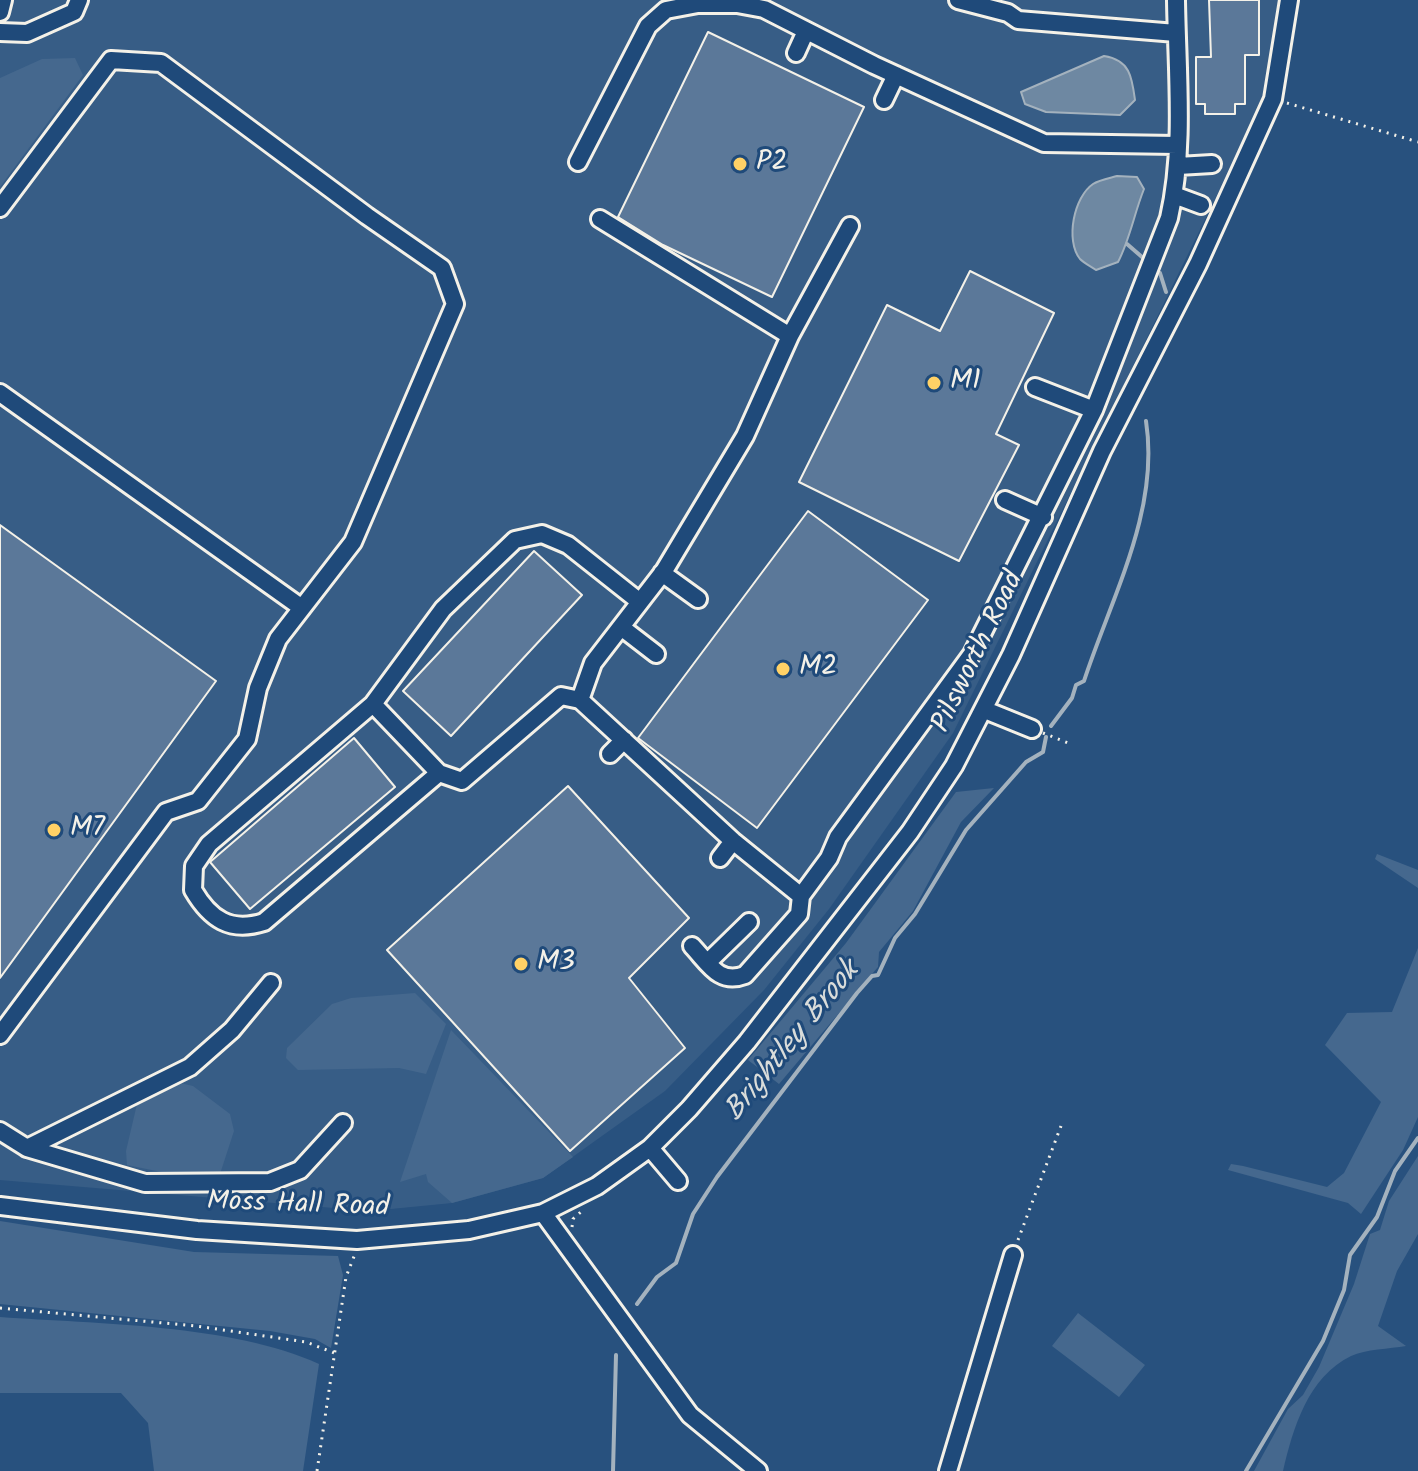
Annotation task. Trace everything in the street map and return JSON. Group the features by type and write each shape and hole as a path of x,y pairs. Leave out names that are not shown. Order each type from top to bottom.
{"street":[{"path":"0,12 3,0"},
{"path":"0,32 27,33 74,12 79,0"},
{"path":"958,0 1008,13 1018,20 1176,33"},
{"path":"692,946 723,979 745,975 799,914 801,896 829,858 838,837 972,654 1043,517 1094,410 1169,218 1178,166 1176,0"},
{"name":"Pilsworth Road","path":"543,1213 597,1186 650,1148 728,1065 910,832 954,766 985,710 1102,451 1198,264 1273,99 1289,0"},
{"path":"578,162 648,26 666,10 737,4 764,9 896,75 1044,143 1177,145"},
{"path":"796,53 806,31"},
{"path":"0,208 111,60 161,63 442,268 455,304 353,542 278,639 258,688 247,739 198,801 166,812 0,1035"},
{"path":"884,100 896,75"},
{"path":"1178,166 1212,164"},
{"path":"1174,195 1201,205"},
{"path":"600,219 790,336"},
{"path":"580,700 593,663 662,573 745,436 790,336 850,226"},
{"path":"1035,387 1094,410"},
{"path":"0,393 302,608"},
{"path":"1005,500 1043,517"},
{"path":"439,773 264,922 233,927 210,914 193,890 191,879 199,855 373,704 443,609 522,536 542,534 568,545 640,602"},
{"path":"662,573 698,599"},
{"path":"621,627 656,654"},
{"path":"373,704 439,773 462,781 561,696 580,700 733,841 801,896"},
{"path":"985,710 1032,729"},
{"path":"610,754 624,740"},
{"path":"720,858 733,841"},
{"path":"708,962 749,922"},
{"path":"27,1148 190,1067 232,1030 271,983"},
{"path":"0,1131 27,1148 145,1183 270,1182 300,1170 343,1123"},
{"path":"650,1148 678,1181"},
{"name":"Moss Hall Road","path":"0,1206 197,1230 357,1240 469,1230 543,1213"},
{"path":"543,1213 690,1415 758,1471"},
{"path":"948,1471 1013,1255"}],"path":[{"path":"1273,99 1418,142"},
{"path":"1032,729 1068,743"},
{"path":"1013,1255 1061,1126"},
{"path":"317,1471 337,1354 346,1277 357,1240"},
{"path":"0,1308 196,1326 306,1342 337,1354"}],"shaded area":[{"path":"0,0 1279,0 1268,91 953,733 829,909 764,990 665,1091 543,1178 452,1203 370,1211 0,1180"},
{"path":"1104,56 1119,61 1131,77 1135,100 1120,115 1046,112 1025,104 1021,92"},
{"path":"75,58 83,75 0,187 0,78 42,59"},
{"path":"1117,176 1137,177 1144,189 1118,262 1096,270 1080,259 1075,251 1074,219 1086,190 1095,183"},
{"path":"994,788 961,822 913,911 879,952 878,967 779,1084 748,1060 846,943 956,792"},
{"path":"1377,854 1418,870 1418,888 1375,859"},
{"path":"1418,948 1418,1117 1403,1150 1361,1214 1348,1203 1228,1170 1231,1164 1243,1166 1327,1187 1344,1173 1381,1102 1325,1045 1347,1013 1392,1012"},
{"path":"415,993 446,1024 426,1074 399,1068 298,1070 286,1058 287,1048 332,1004 351,998"},
{"path":"451,1030 573,1157 543,1178 452,1203 428,1182 426,1174 400,1182"},
{"path":"180,1083 193,1086 230,1114 234,1131 220,1174 166,1173 127,1165 126,1151 137,1104 158,1090"},
{"path":"1418,1156 1418,1234 1397,1271 1378,1326 1406,1346 1357,1354 1336,1365 1313,1390 1305,1405 1283,1471 1254,1471 1288,1409 1303,1395 1319,1367 1354,1284 1370,1234 1380,1230 1389,1201"},
{"path":"0,1221 194,1252 338,1256 343,1275 331,1348 315,1339 270,1331 0,1304"},
{"path":"1078,1313 1145,1365 1119,1397 1052,1346"},
{"path":"0,1317 205,1333 284,1351 319,1364 303,1471 154,1471 148,1423 121,1393 0,1393"}],"building":[{"path":"1209,0 1259,0 1259,55 1245,55 1245,104 1235,104 1235,114 1205,114 1205,104 1196,104 1196,57 1211,57"},
{"name":"P2","path":"708,32 864,107 772,297 663,245 618,217"},
{"name":"M1","path":"970,271 1054,313 996,434 1019,445 959,561 799,482 887,305 940,331"},
{"name":"M2","path":"808,511 928,600 757,828 638,738"},
{"name":"M7","path":"0,525 216,681 0,978"},
{"path":"534,551 582,595 451,736 403,691"},
{"path":"354,738 395,787 250,909 210,862"},
{"name":"M3","path":"568,786 689,918 629,978 685,1048 570,1151 387,950"}],"waterway":[{"name":"Brightley Brook","path":"1127,244 1142,257"},
{"name":"Brightley Brook","path":"1160,273 1166,292"},
{"name":"Brightley Brook","path":"1051,726 1072,698 1076,685 1084,681 1130,554 1146,488 1146,421"},
{"name":"Brightley Brook","path":"637,1304 657,1277 676,1263 693,1214 717,1177 857,993 872,976 878,975 895,938 915,914 966,830 1026,762 1043,752 1046,737"},
{"path":"1246,1471 1323,1341 1344,1290 1350,1255 1377,1217 1395,1171 1418,1138"},
{"name":"Brightley Brook","path":"613,1471 616,1355"}],"place":[{"name":"P2","path":"740,164"},
{"name":"M1","path":"934,383"},
{"name":"M2","path":"783,669"},
{"name":"M7","path":"54,830"},
{"name":"M3","path":"521,964"}]}
